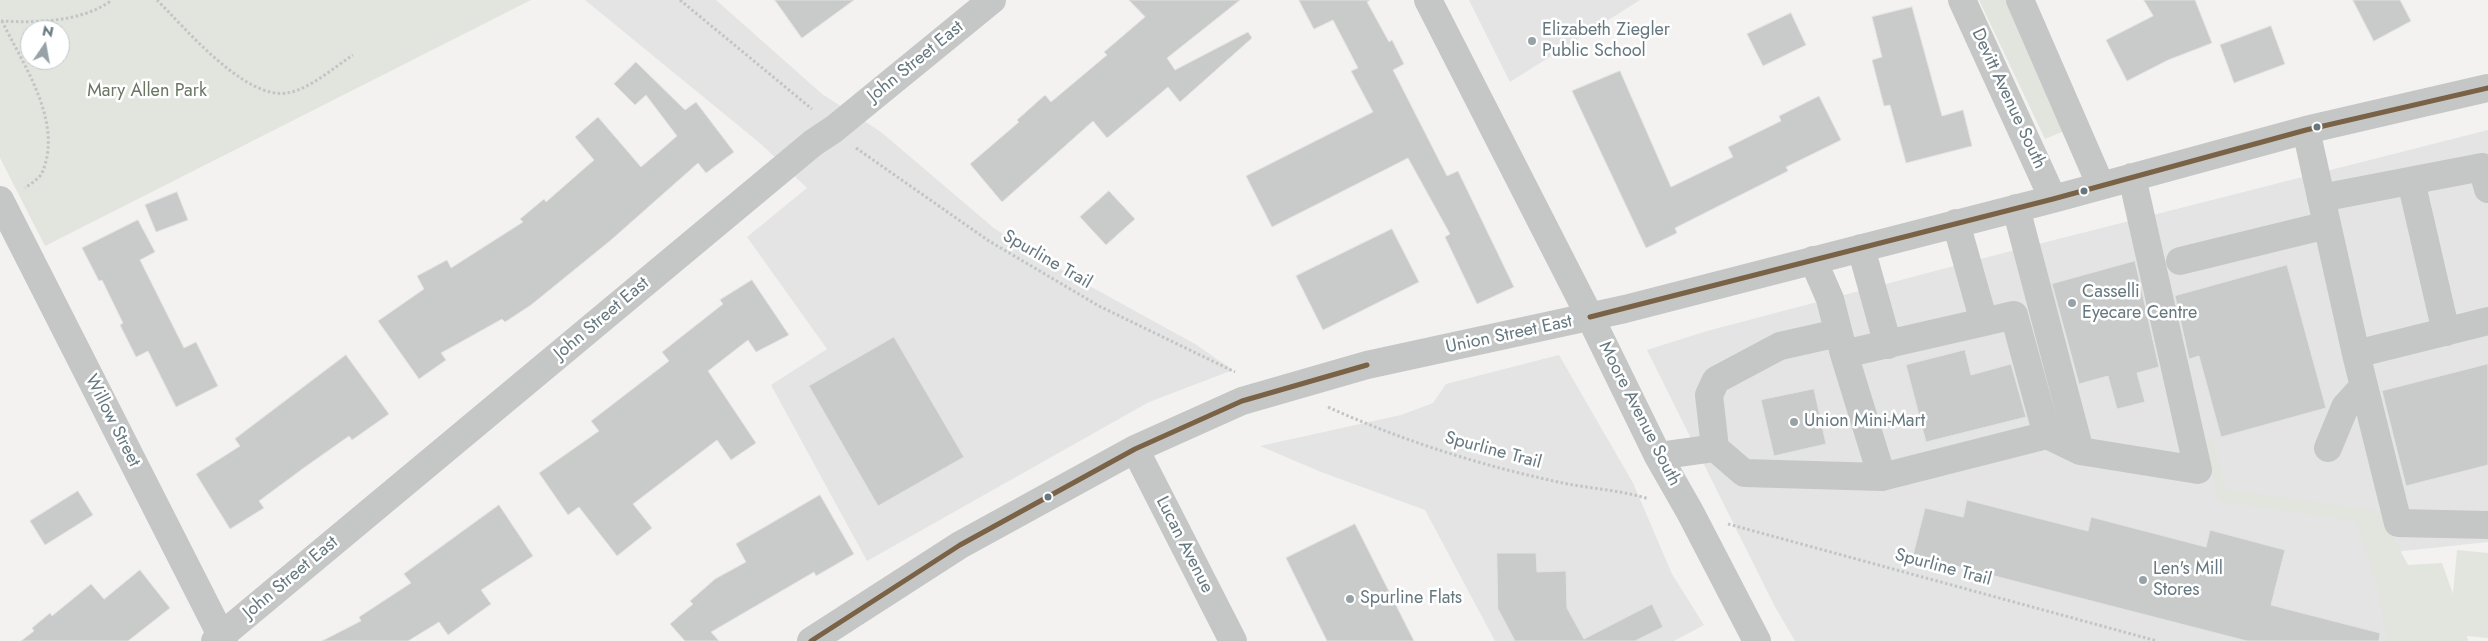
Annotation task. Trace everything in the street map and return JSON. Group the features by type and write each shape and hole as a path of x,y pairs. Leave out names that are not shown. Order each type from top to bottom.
{"street":[{"name":"John Street East","path":"220,639 813,143 834,129 992,0"},
{"name":"Moore Avenue South","path":"1428,0 1590,317 1658,456 1690,512 1757,641"},
{"name":"Devitt Avenue South","path":"1962,0 2053,199"},
{"path":"2020,0 2101,186"},
{"name":"Union Street East","path":"811,641 960,545 1135,450 1242,401 1367,365 1590,317 2053,199 2306,130 2488,88"},
{"path":"2306,130 2356,354 2398,523 2488,525"},
{"path":"2321,198 2411,181 2486,174"},
{"path":"2047,435 2014,315 1888,345 1780,346 1716,380 1709,395 1715,448 1744,473 1882,477 2047,435 2080,451 2198,470 2132,177"},
{"path":"2411,181 2446,332"},
{"name":"Willow Street","path":"1,202 220,639"},
{"path":"2016,208 2080,451"},
{"path":"1956,224 1984,322"},
{"path":"2180,261 2327,225"},
{"path":"1861,248 1888,345"},
{"path":"1812,260 1830,299 1841,344 1882,477"},
{"path":"2356,354 2488,321"},
{"path":"2328,448 2345,407 2364,386"},
{"path":"1658,456 1715,448"},
{"name":"Lucan Avenue","path":"1135,450 1233,641"}],"path":[{"path":"1,202 15,196 41,175 47,154 46,121 33,81 1,21 81,15 112,0"},
{"path":"157,0 203,48 225,66 270,92 285,93 301,89 353,55"},
{"path":"680,0 818,114"},
{"name":"Spurline Trail","path":"852,145 989,241 1099,306 1242,375"},
{"name":"Spurline Trail","path":"1328,407 1379,430 1436,450 1563,483 1632,494 1651,500"},
{"name":"Spurline Trail","path":"1721,522 2157,641"}],"shaded area":[{"path":"585,0 716,0 822,94 881,132 995,229 1075,278 1195,344 1233,370 1149,402 867,561 771,385 827,349 747,237 807,188 761,144"},
{"name":"Elizabeth Ziegler Public School","path":"1469,0 1640,0 1510,82"},
{"path":"2488,130 2488,542 2375,554 2391,641 1795,641 1774,605 1647,350 1707,331 2015,250"},
{"path":"1559,355 1633,483 1672,574 1704,625 1674,641 1495,641 1425,510 1321,472 1260,446 1401,415 1433,403 1446,384"}],"green space":[{"name":"Mary Allen Park","path":"0,0 531,0 45,246 0,158"},
{"path":"1979,0 2006,0 2064,131 2045,139"},
{"path":"2203,439 2212,440 2226,490 2379,511 2408,565 2442,563 2453,594 2457,550 2488,553 2488,638 2467,636 2468,641 2386,641 2381,597 2357,521 2220,501"}],"building":[{"path":"775,0 854,0 802,38"},
{"path":"1129,0 1240,0 1167,58 1175,70 1248,32 1252,38 1180,102 1168,87 1107,138 1093,121 1002,202 970,164 1019,122 1017,120 1045,95 1051,102 1107,55 1104,52 1145,17"},
{"path":"1299,0 1370,0 1367,2 1389,42 1392,40 1404,64 1393,70 1447,176 1458,171 1514,287 1477,304 1445,237 1450,234 1408,158 1272,227 1246,176 1373,112 1351,71 1358,68 1333,20 1314,29"},
{"path":"2144,0 2195,0 2212,43 2168,60 2127,81 2106,40 2153,16"},
{"path":"2353,0 2400,0 2411,21 2374,41"},
{"path":"1912,7 1942,116 1963,110 1972,146 1906,163 1890,105 1884,106 1872,60 1882,57 1872,17"},
{"path":"1791,13 1806,45 1763,66 1747,34"},
{"path":"2271,26 2285,64 2234,83 2220,45"},
{"path":"636,62 685,110 696,102 734,152 706,173 698,163 611,240 531,305 505,322 502,319 441,353 446,360 419,379 378,321 424,289 417,276 447,260 451,268 523,222 520,219 544,199 546,202 594,160 575,137 598,117 641,167 677,136 646,95 635,105 614,84"},
{"path":"1620,71 1671,187 1733,157 1728,147 1781,121 1779,116 1819,96 1841,140 1786,167 1788,171 1675,228 1677,233 1646,248 1572,91"},
{"path":"1109,191 1135,219 1106,245 1080,217"},
{"path":"177,192 188,220 156,232 145,205"},
{"path":"138,220 155,252 140,260 184,348 196,342 218,386 176,407 148,351 136,357 120,325 123,323 102,280 99,281 82,248"},
{"path":"1392,229 1419,282 1323,330 1296,276"},
{"path":"2135,261 2159,367 2137,373 2145,402 2117,409 2108,376 2079,384 2052,284"},
{"path":"2287,265 2326,408 2221,437 2199,356 2189,359 2175,296"},
{"path":"752,280 789,335 756,352 748,340 708,371 756,443 731,460 717,440 633,504 652,528 617,556 579,507 568,515 539,473 599,431 591,421 669,361 662,352 723,304 720,300"},
{"path":"894,337 964,457 878,506 809,386"},
{"path":"1965,350 1971,375 2011,364 2026,417 1926,442 1906,365"},
{"path":"346,355 389,414 352,440 349,436 305,467 259,501 264,508 230,529 196,474 240,446 235,439"},
{"path":"2488,364 2488,465 2406,486 2382,391"},
{"name":"Union Mini-Mart","path":"1814,389 1826,444 1774,456 1761,400"},
{"path":"78,491 93,515 45,545 30,521"},
{"path":"820,495 854,554 816,576 814,572 711,632 719,641 685,641 670,624 693,604 690,601 715,579 746,562 736,544"},
{"name":"Len's Mill Stores","path":"1967,500 2088,531 2091,517 2206,547 2210,530 2285,550 2271,605 2380,633 2379,641 2247,641 1913,555 1925,508 1963,517"},
{"path":"499,505 533,556 481,590 491,604 448,635 439,622 408,641 322,641 361,621 359,617 411,583 404,574"},
{"name":"Spurline Flats","path":"1355,524 1414,641 1327,641 1286,558"},
{"path":"1497,553 1536,553 1537,572 1566,571 1567,608 1584,639 1652,604 1663,627 1635,641 1515,641 1498,609"},
{"path":"140,570 170,608 128,641 21,641 34,631 32,628 50,613 52,616 91,584 104,599"}],"transit line":[{"path":"1590,317 2053,199 2306,130 2488,88"},
{"path":"811,641 960,545 1135,449 1242,401 1367,365"}],"place":[{"name":"Elizabeth Ziegler Public School","path":"1532,41"},
{"name":"Casselli Eyecare Centre","path":"2072,303"},
{"name":"Union Mini-Mart","path":"1794,422"},
{"name":"Len's Mill Stores","path":"2143,580"},
{"name":"Spurline Flats","path":"1350,599"}]}
